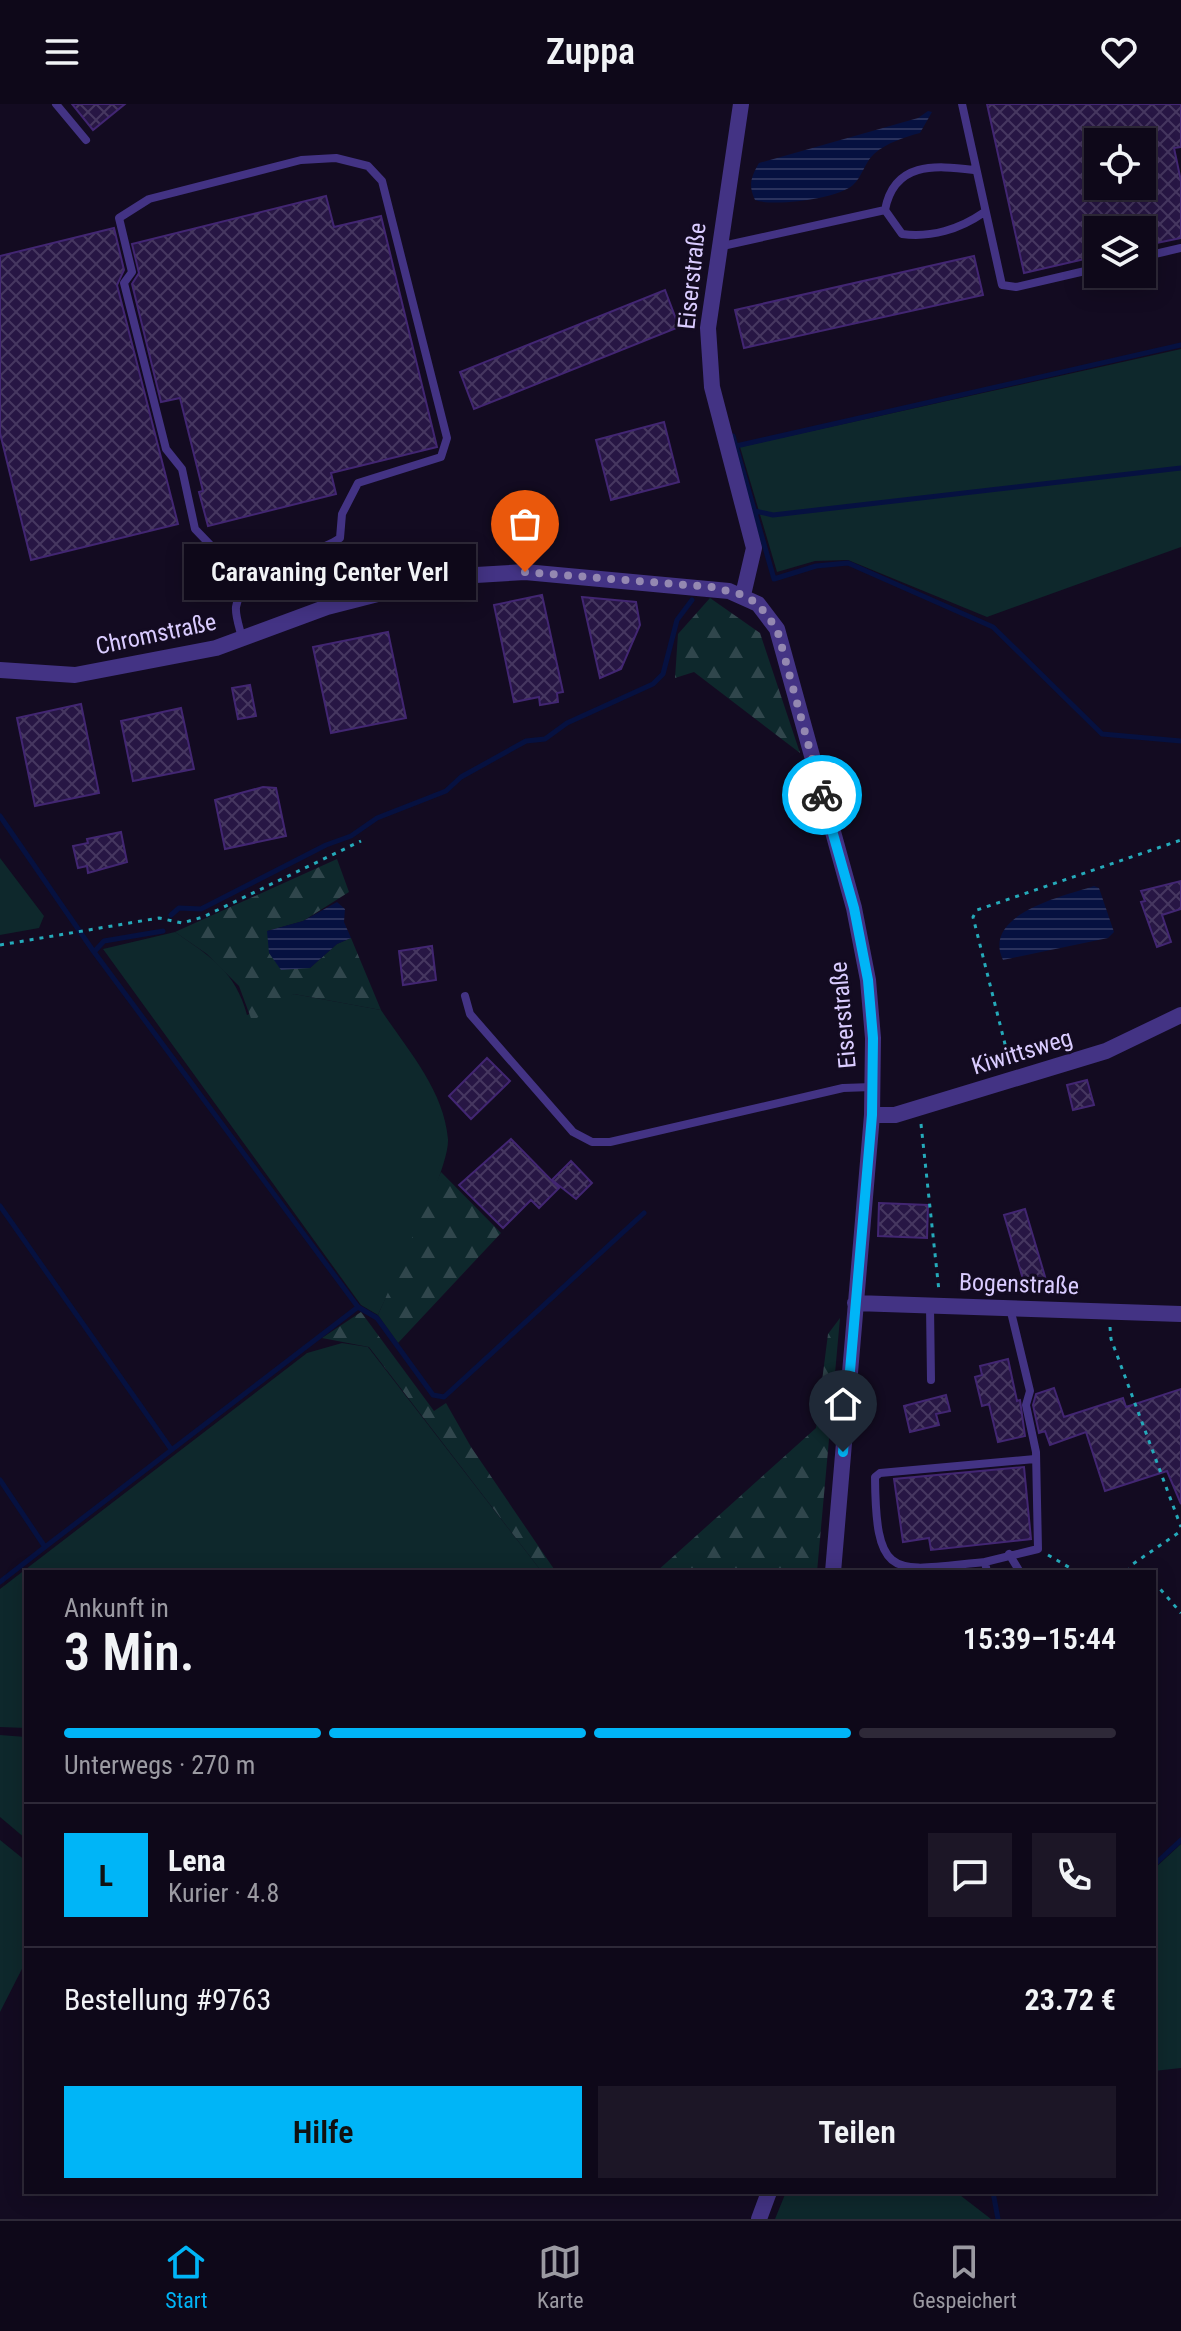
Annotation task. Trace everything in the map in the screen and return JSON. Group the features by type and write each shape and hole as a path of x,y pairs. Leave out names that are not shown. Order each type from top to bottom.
{"street":[{"name":"Eiserstraße","path":"741,104 708,328 712,387 754,548 743,595 758,604 777,629 854,908 868,980 872,1115 833,1570"},
{"name":"Chromstraße","path":"0,670 75,675 216,648 327,607 459,576 549,573 712,587 743,595"},
{"name":"Kiwittsweg","path":"872,1115 895,1115 1106,1051 1181,1015"},
{"name":"Bogenstraße","path":"855,1303 1181,1314"},
{"path":"759,2219 768,2194"}],"lane":[{"path":"56,104 86,140"},
{"path":"962,104 983,213 1002,285 1016,287 1084,271"},
{"path":"242,639 236,608 248,584 277,561 329,546 340,538 342,514 358,483 441,457 446,449 447,438 382,181 368,166 336,158 301,160 149,199 119,218 132,272 124,283 166,449 182,469 195,529 248,584"},
{"path":"885,210 892,185 905,175 941,166 974,170"},
{"path":"718,247 885,210"},
{"path":"885,210 902,234 917,236 964,226 983,213"},
{"path":"1156,254 1181,248"},
{"path":"465,996 470,1014 573,1132 592,1142 610,1142 843,1088 873,1087"},
{"path":"931,1380 935,1306"},
{"path":"1010,1308 1030,1391 1026,1405 1035,1459 1038,1549 985,1562 904,1570 886,1556 880,1540 875,1477 880,1473 1035,1459"},
{"path":"1009,1554 1019,1570"},
{"path":"985,1562 987,1570"}],"path":[{"path":"1013,1079 973,917 977,910 1181,840"},
{"path":"0,945 159,918 182,923 203,917 361,841"},
{"path":"919,1108 935,1306"},
{"path":"1109,1311 1111,1339 1181,1529 1130,1566 1129,1570"},
{"path":"1038,1549 1074,1570"},
{"path":"1156,1584 1181,1613"}],"green space":[{"path":"1181,349 1181,547 987,617 848,560 815,561 777,572 740,447"},
{"path":"710,598 760,633 800,753 694,672 675,678 678,634"},
{"path":"0,858 44,916 39,928 0,935"},
{"path":"337,859 349,892 303,921 267,931 310,968 337,944 351,938 381,1010 294,994 252,1021 239,986 207,954 175,932"},
{"path":"175,932 220,966 236,987 247,1015 294,994 381,1010 432,1087 445,1121 448,1139 446,1154 431,1199 378,1315 361,1305 103,949"},
{"path":"441,1172 501,1233 398,1343 378,1315"},
{"path":"361,1312 434,1411 446,1403 471,1447 555,1570 540,1570 369,1347 322,1338"},
{"path":"840,1318 817,1570 658,1570 816,1428 828,1334"},
{"path":"342,1343 368,1347 540,1570 25,1570 307,1353"},
{"path":"24,1571 24,1728 0,1727 0,1589"},
{"path":"0,1735 24,1737 24,1837 0,1817"},
{"path":"0,1840 24,1859 24,1965 0,2012"},
{"path":"1181,1844 1181,2068 1156,2071 1156,1867"},
{"path":"785,2194 959,2194 991,2219 775,2219"}],"shaded area":[{"path":"928,111 932,112 920,133 879,150 871,157 856,182 845,190 805,200 776,203 755,200 751,181 759,163 918,118"},
{"path":"1094,886 1099,888 1114,932 1108,938 1003,960 999,944 1004,930 1014,919 1046,902"},
{"path":"337,902 345,909 344,922 351,938 337,944 310,968 281,970 269,953 267,931 303,921"}],"building":[{"path":"72,104 125,104 93,130"},
{"path":"987,104 1181,104 1181,147 1174,148 1181,181 1181,238 1156,243 1156,216 1084,216 1084,259 1024,273"},
{"path":"326,196 334,227 381,216 437,447 331,473 336,494 208,526 199,492 203,491 180,398 161,402 132,284 139,273 132,244"},
{"path":"114,228 124,270 117,285 178,524 31,560 0,433 0,256"},
{"path":"974,256 983,295 744,348 735,310"},
{"path":"665,290 679,327 474,409 460,372"},
{"path":"664,422 679,482 611,500 596,440"},
{"path":"542,595 563,692 557,693 558,702 540,705 539,697 514,702 494,605"},
{"path":"582,597 636,602 640,625 621,669 600,678"},
{"path":"388,632 406,718 331,733 313,647"},
{"path":"250,685 256,716 238,719 232,688"},
{"path":"81,704 99,793 35,806 17,718"},
{"path":"181,708 194,769 133,781 121,721"},
{"path":"263,787 276,788 286,836 225,849 215,800"},
{"path":"121,832 127,862 88,873 87,866 78,868 73,846 88,843 87,839"},
{"path":"1181,881 1181,909 1162,915 1171,942 1157,947 1141,902 1145,901 1141,891"},
{"path":"432,946 436,980 403,985 399,951"},
{"path":"487,1058 510,1081 471,1119 449,1096"},
{"path":"1087,1080 1094,1105 1073,1110 1067,1085"},
{"path":"511,1139 559,1188 539,1208 531,1200 503,1228 459,1185"},
{"path":"571,1161 592,1183 576,1199 552,1180"},
{"path":"879,1203 928,1205 927,1238 878,1236"},
{"path":"1025,1209 1046,1280 1025,1286 1004,1215"},
{"path":"1008,1359 1017,1401 1020,1400 1025,1436 998,1442 989,1404 982,1406 975,1377 982,1375 980,1366"},
{"path":"1054,1388 1064,1417 1123,1398 1126,1407 1181,1389 1181,1504 1167,1471 1105,1491 1086,1432 1050,1445 1045,1431 1039,1433 1033,1405 1036,1394"},
{"path":"946,1395 950,1411 936,1414 939,1425 910,1432 904,1406"},
{"path":"1024,1467 1031,1539 931,1550 929,1538 903,1542 894,1479"}],"waterway":[{"path":"736,446 1181,345"},
{"path":"733,436 774,579 816,566 848,563 993,627 1102,734 1181,741"},
{"path":"755,511 773,515 1181,468"},
{"path":"171,915 179,908 201,909 326,845 351,836 377,818 446,791 461,777 526,741 545,739 567,723 653,684 663,674 677,620 692,600"},
{"path":"0,816 94,952 358,1307 377,1318 433,1395 444,1397 644,1213"},
{"path":"94,952 104,941 163,931"},
{"path":"0,1206 171,1449"},
{"path":"0,1480 45,1547 358,1307"},
{"path":"0,1582 45,1547"},
{"path":"1156,1863 1181,1840"},
{"path":"993,2194 998,2219"}],"way so far":[{"path":"525,572 712,587 743,595 758,604 777,629 822,795"}],"place":[{"name":"Caravaning Center Verl","path":"525,572"}],"route":[{"path":"822,795 854,908 868,980 873,1038 872,1115 843,1452"}]}
